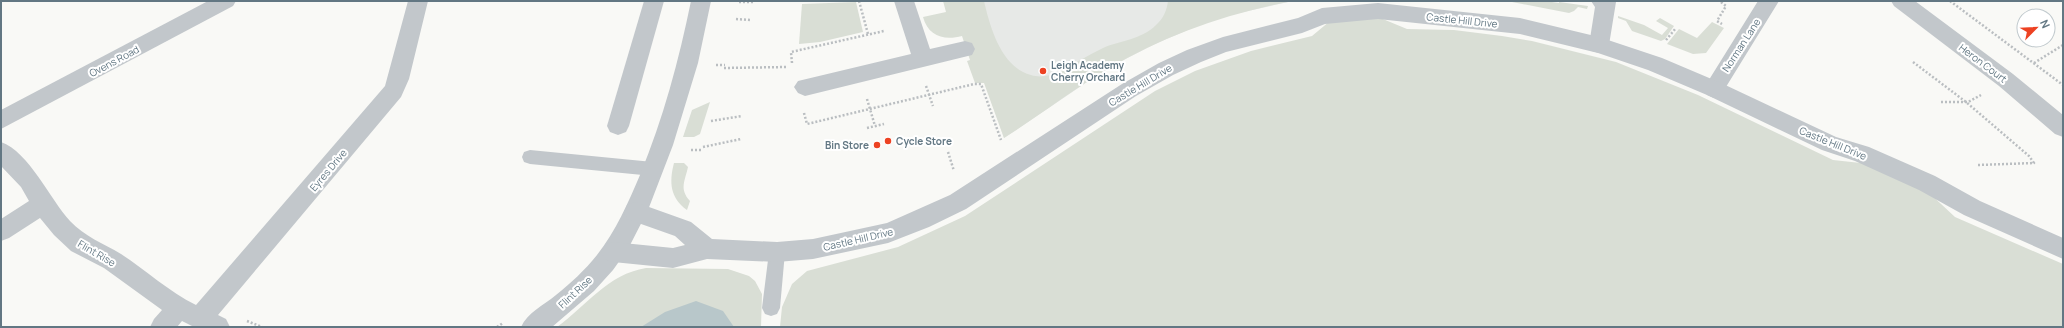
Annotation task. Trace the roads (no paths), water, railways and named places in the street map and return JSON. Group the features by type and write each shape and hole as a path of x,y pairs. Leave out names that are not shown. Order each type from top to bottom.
{"street":[{"name":"Ovens Road","path":"1,120 226,1"},
{"name":"Eyres Drive","path":"209,322 263,246 394,91 399,79 418,1"},
{"path":"618,126 654,1"},
{"path":"613,252 635,212 653,169 688,64 701,1"},
{"path":"904,1 923,59"},
{"path":"1599,45 1607,1"},
{"name":"Norman Lane","path":"1714,89 1769,1"},
{"name":"Heron Court","path":"1901,1 2006,80 2063,128"},
{"name":"Castle Hill Drive","path":"613,252 673,258 707,249 777,252 846,244 888,233 922,220 958,202 1129,90 1166,69 1223,45 1302,25 1322,16 1378,11 1520,26 1599,45 1655,64 1714,89 1830,144 1861,154 1927,183 1979,211 2063,249"},
{"path":"805,87 965,49"},
{"name":"Flint Rise","path":"1,151 30,180 43,204 62,228 79,244 112,261 179,308 209,322"},
{"path":"1,231 43,204"},
{"path":"635,212 683,229 707,249"},
{"name":"Flint Rise","path":"533,327 566,302 603,265 613,252"},
{"path":"162,327 179,308"}],"lane":[{"path":"530,157 653,169"},
{"path":"771,308 777,252"}],"place":[{"name":"Leigh Academy Cherry Orchard","path":"1043,71"},
{"name":"Cycle Store","path":"888,141"},
{"name":"Bin Store","path":"877,145"}]}
